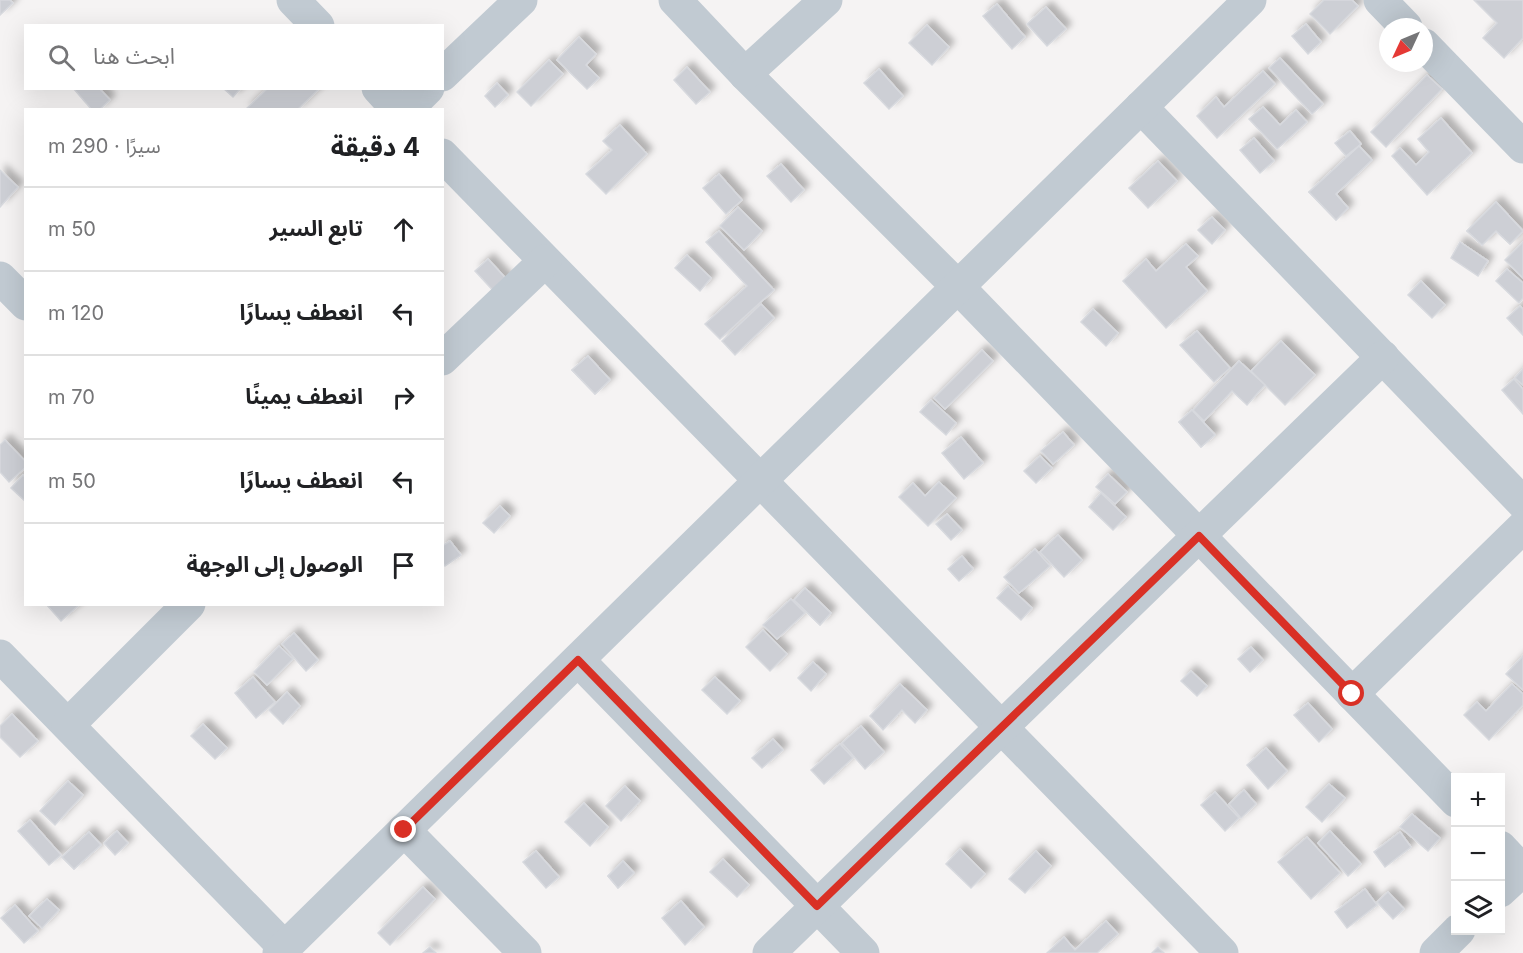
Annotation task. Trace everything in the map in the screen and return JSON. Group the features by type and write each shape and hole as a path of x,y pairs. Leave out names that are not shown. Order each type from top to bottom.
{"street":[{"path":"294,0 316,24"},
{"path":"444,73 521,0"},
{"path":"675,0 745,74 958,287 1451,797"},
{"path":"745,74 826,0"},
{"path":"0,656 282,950 1250,0"},
{"path":"1380,0 1397,18"},
{"path":"1433,54 1523,147"},
{"path":"380,90 396,108"},
{"path":"408,108 426,90"},
{"path":"1141,107 1523,503"},
{"path":"444,157 1222,953"},
{"path":"444,357 545,261"},
{"path":"0,278 24,302"},
{"path":"769,953 1383,357"},
{"path":"1352,694 1523,527"},
{"path":"68,725 187,606"},
{"path":"578,660 863,953"},
{"path":"404,830 525,953"},
{"path":"1505,852 1523,870 1505,886"},
{"path":"1436,953 1454,935"}],"building":[{"path":"0,0 10,0 13,3 0,15"},
{"path":"1324,0 1352,0 1358,6 1330,34 1310,14"},
{"path":"1474,0 1523,0 1523,38 1504,58 1483,38 1497,23"},
{"path":"997,4 1025,37 1012,49 983,16"},
{"path":"1046,7 1066,29 1047,46 1027,24"},
{"path":"1306,24 1321,42 1308,54 1292,36"},
{"path":"927,25 949,47 932,65 909,43"},
{"path":"579,37 596,54 586,65 599,78 587,89 557,60"},
{"path":"1280,58 1323,104 1312,114 1269,68"},
{"path":"549,60 563,74 531,106 517,92"},
{"path":"687,67 710,92 696,104 674,80"},
{"path":"879,69 903,96 889,109 864,83"},
{"path":"1263,71 1275,84 1217,138 1197,116 1216,97 1224,107"},
{"path":"1427,75 1442,89 1386,147 1371,132"},
{"path":"497,83 508,95 495,107 485,96"},
{"path":"75,90 101,90 110,100 101,108 90,108"},
{"path":"225,90 239,90 233,97"},
{"path":"266,90 318,90 299,108 247,108"},
{"path":"1263,107 1280,125 1296,110 1307,122 1277,149 1249,119"},
{"path":"1441,118 1472,153 1427,195 1392,156 1400,148 1416,165 1429,152 1418,139"},
{"path":"620,125 647,154 606,194 586,174 612,150 603,141"},
{"path":"1350,131 1361,144 1346,156 1335,143"},
{"path":"1254,138 1274,161 1260,173 1240,150"},
{"path":"1359,146 1372,160 1336,194 1348,208 1336,220 1309,192"},
{"path":"1359,146 1372,160 1336,194 1348,208 1336,220 1309,192"},
{"path":"1158,161 1177,181 1148,208 1129,188"},
{"path":"781,164 804,190 791,202 767,176"},
{"path":"0,170 18,187 0,207"},
{"path":"719,174 742,200 726,214 703,188"},
{"path":"1496,202 1523,231 1510,244 1496,231 1482,245 1467,231"},
{"path":"1496,202 1523,231 1510,244 1496,231 1482,245 1467,231"},
{"path":"738,207 762,231 744,250 720,226"},
{"path":"1212,217 1225,230 1212,244 1198,230"},
{"path":"719,231 774,290 720,339 705,324 747,286 706,242"},
{"path":"1460,242 1488,261 1478,276 1451,258"},
{"path":"1523,242 1523,278 1505,260"},
{"path":"1186,244 1198,256 1186,267 1207,291 1166,328 1123,281 1146,259 1156,271"},
{"path":"687,255 711,278 700,291 675,268"},
{"path":"488,259 511,284 498,296 475,271"},
{"path":"1507,269 1523,283 1523,298 1519,303 1496,281"},
{"path":"1421,281 1445,305 1432,318 1408,295"},
{"path":"761,304 774,318 735,355 722,341"},
{"path":"1520,306 1523,309 1523,335 1507,318"},
{"path":"1093,309 1118,333 1106,346 1081,322"},
{"path":"1197,331 1230,368 1214,382 1180,345"},
{"path":"1281,341 1315,375 1285,405 1251,371"},
{"path":"982,350 993,361 945,409 934,398"},
{"path":"588,356 610,380 595,394 572,370"},
{"path":"588,356 610,380 595,394 572,370"},
{"path":"1239,361 1265,385 1247,405 1232,391 1204,421 1193,410"},
{"path":"1523,369 1523,385 1515,378"},
{"path":"1514,379 1523,389 1523,414 1502,390"},
{"path":"931,400 956,423 946,435 920,412"},
{"path":"1192,410 1215,435 1201,447 1179,422"},
{"path":"1192,410 1215,435 1201,447 1179,422"},
{"path":"1063,432 1074,445 1053,464 1041,451"},
{"path":"961,437 983,463 964,479 942,453"},
{"path":"5,440 24,460 24,469 9,482 0,472 0,445"},
{"path":"1040,456 1052,468 1036,483 1024,471"},
{"path":"1108,474 1127,492 1115,504 1096,487"},
{"path":"23,475 24,500 11,488"},
{"path":"939,482 956,498 928,526 899,497 913,483 925,496"},
{"path":"1101,493 1126,517 1113,530 1089,507"},
{"path":"500,506 510,516 494,533 483,523"},
{"path":"947,514 962,530 951,540 936,524"},
{"path":"1058,535 1082,560 1064,577 1040,552"},
{"path":"450,541 461,555 445,566 444,565 444,545"},
{"path":"1035,549 1050,566 1019,593 1004,577"},
{"path":"962,556 973,569 959,581 948,569"},
{"path":"1008,586 1032,608 1021,620 997,598"},
{"path":"805,588 831,613 820,625 794,600"},
{"path":"805,588 831,613 820,625 794,600"},
{"path":"791,599 805,613 777,639 763,625"},
{"path":"48,606 78,606 61,621"},
{"path":"763,630 787,654 770,671 746,647"},
{"path":"294,633 318,660 306,671 282,644"},
{"path":"279,646 293,659 267,685 254,672"},
{"path":"1251,647 1263,660 1250,672 1238,659"},
{"path":"1523,656 1523,690 1506,674"},
{"path":"813,662 826,674 811,691 798,678"},
{"path":"1191,671 1207,686 1197,696 1181,681"},
{"path":"253,677 275,702 256,718 235,693"},
{"path":"715,677 740,701 727,714 702,690"},
{"path":"900,684 927,710 915,723 902,710 883,730 870,716"},
{"path":"1512,684 1523,694 1523,705 1489,740 1464,715 1477,702 1486,711"},
{"path":"287,692 300,706 283,724 269,710"},
{"path":"1308,703 1332,729 1319,742 1294,715"},
{"path":"12,714 38,741 20,757 0,737 0,726"},
{"path":"203,724 227,748 215,759 191,736"},
{"path":"861,726 884,752 865,769 842,743"},
{"path":"773,739 783,750 762,768 752,758"},
{"path":"840,744 853,758 824,784 811,770"},
{"path":"1266,748 1287,771 1268,789 1247,765"},
{"path":"68,781 83,795 55,825 40,811"},
{"path":"1329,784 1345,798 1322,822 1306,807"},
{"path":"625,786 640,801 621,821 606,806"},
{"path":"1244,790 1256,804 1241,818 1229,804"},
{"path":"1215,792 1239,818 1225,831 1201,805"},
{"path":"584,803 608,827 590,846 565,822"},
{"path":"1412,814 1440,838 1428,851 1400,827"},
{"path":"30,820 61,855 49,865 18,831"},
{"path":"117,831 128,843 115,855 104,843"},
{"path":"1330,831 1361,864 1348,876 1318,843"},
{"path":"89,832 101,845 74,869 62,857"},
{"path":"89,832 101,845 74,869 62,857"},
{"path":"1400,832 1411,847 1385,867 1374,852"},
{"path":"1307,837 1340,873 1311,899 1278,862"},
{"path":"960,849 985,874 971,888 946,864"},
{"path":"536,851 559,877 546,888 523,862"},
{"path":"1036,851 1051,866 1025,893 1009,879"},
{"path":"723,859 749,885 737,897 710,872"},
{"path":"623,861 634,873 618,888 608,876"},
{"path":"623,861 634,873 618,888 608,876"},
{"path":"423,887 435,899 390,945 378,933"},
{"path":"1365,889 1377,905 1347,928 1335,912"},
{"path":"1388,892 1404,909 1393,919 1377,902"},
{"path":"47,899 59,910 42,928 29,916"},
{"path":"681,901 704,927 685,945 662,918"},
{"path":"15,905 38,931 24,943 1,918"},
{"path":"1106,921 1118,934 1097,953 1047,953 1064,937 1075,950"},
{"path":"430,947 436,953 423,953"},
{"path":"1158,947 1164,953 1152,953"}],"route":[{"path":"404,830 578,660 817,906 1199,536 1352,694"}]}
